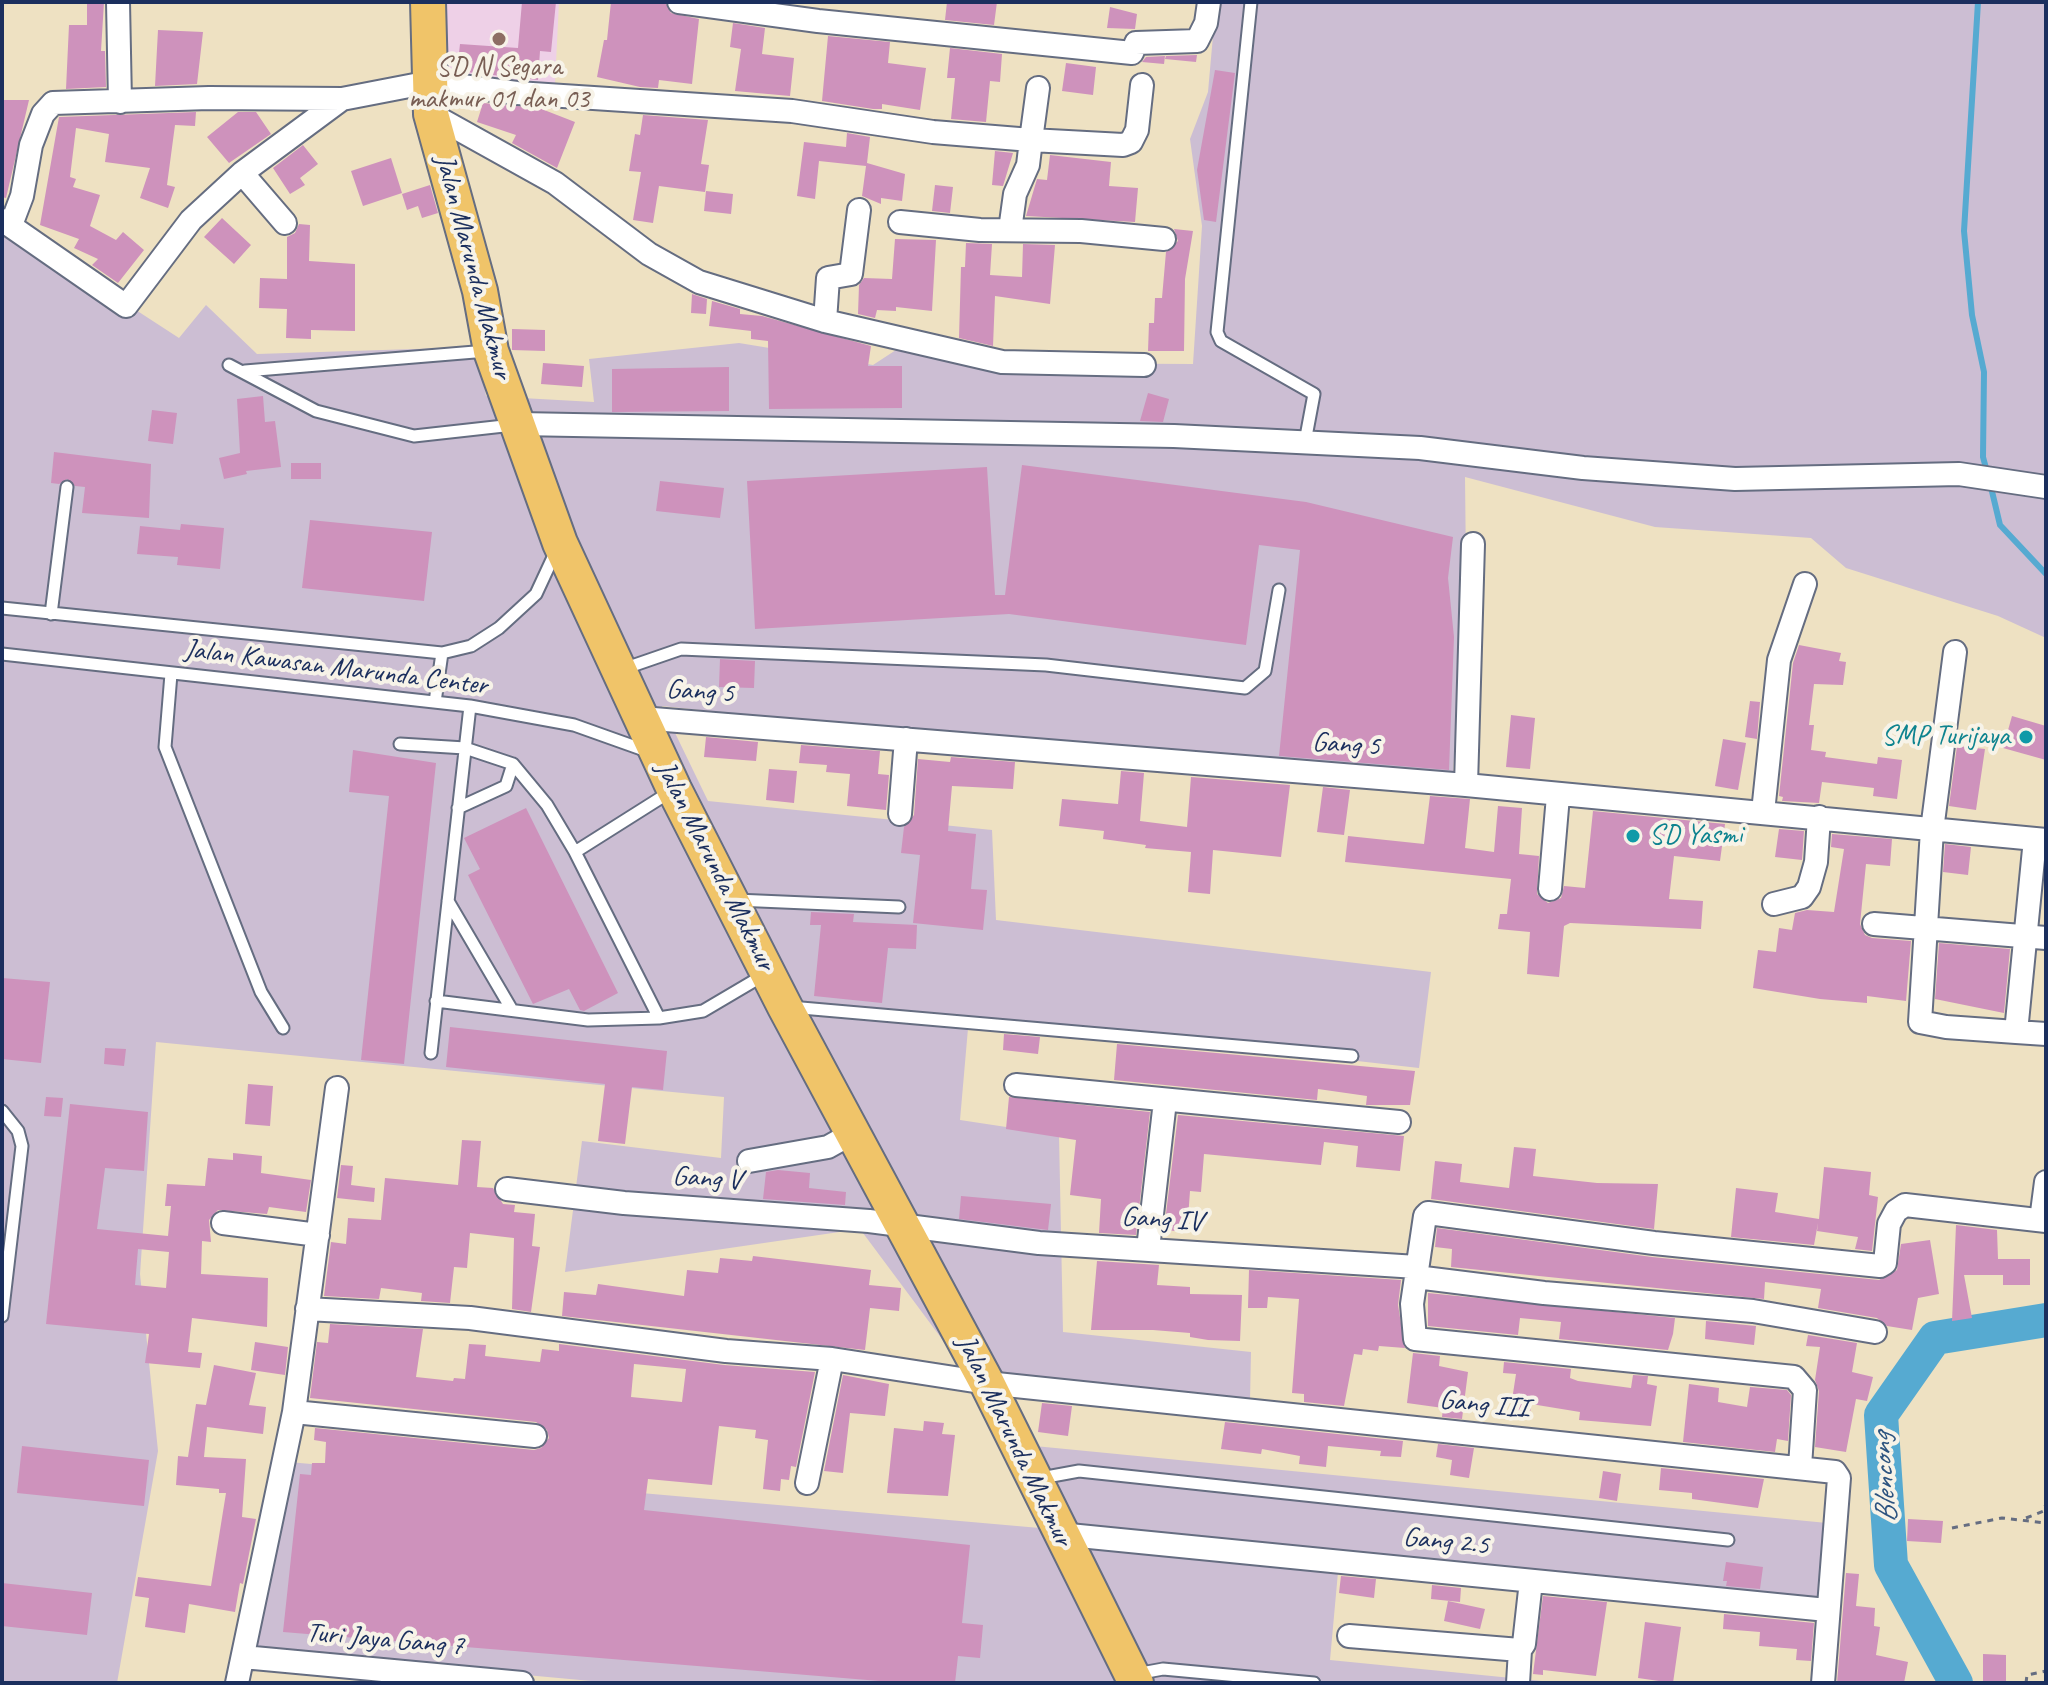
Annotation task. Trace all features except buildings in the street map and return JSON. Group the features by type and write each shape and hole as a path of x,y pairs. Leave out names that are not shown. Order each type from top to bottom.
{"main road":[{"name":"Jalan Marunda Makmur","path":"428,2 430,98 480,291 491,351 560,543 674,789 785,1007 987,1383 1059,1534 1134,1679"}],"street":[{"path":"118,2 120,102"},
{"path":"679,2 818,21 1132,53 1136,43 1197,41 1206,23 1209,2"},
{"path":"342,99 242,173 191,220 125,306 6,222 22,196 31,145 50,105 209,98 430,98 517,93 792,111 933,132 1123,145 1131,142 1137,130 1142,85"},
{"path":"1010,230 1015,194 1024,177 1038,88"},
{"path":"430,98 555,183 649,254 699,282 825,321 1002,362 1144,365"},
{"path":"242,173 285,223"},
{"path":"825,321 828,278 851,274 859,210"},
{"path":"900,222 1010,230 1081,231 1164,239"},
{"path":"519,424 1174,436 1420,448 1583,468 1735,479 1959,474 2046,487"},
{"path":"1466,785 1473,544"},
{"path":"1763,812 1779,660 1805,584"},
{"path":"1955,652 1932,830 1920,1022 1946,1027 2046,1034"},
{"name":"Gang 5","path":"641,718 1466,785 2041,840"},
{"path":"900,814 906,739"},
{"path":"1550,889 1558,796"},
{"path":"1774,904 1802,897 1809,887 1816,862 1819,817"},
{"path":"2016,1032 2036,937 2041,840"},
{"path":"1874,924 2036,937"},
{"path":"1016,1085 1399,1122"},
{"path":"237,1683 294,1412 337,1088"},
{"path":"1148,1249 1165,1101"},
{"path":"749,1161 828,1147 853,1133"},
{"path":"1800,1467 1805,1390 1794,1377 1420,1340 1413,1335 1416,1272 1428,1213 1609,1238 1880,1266 1885,1263 1889,1224 1896,1211 1905,1205 2043,1220 2046,1182"},
{"name":"Gang V","path":"507,1189 904,1225"},
{"path":"223,1223 318,1235"},
{"name":"Gang IV","path":"904,1225 1039,1243 1416,1272 1544,1293 1753,1311 1875,1332"},
{"name":"Gang III","path":"307,1309 470,1318 726,1351 832,1359 987,1383 1800,1467 1839,1474 1827,1610"},
{"path":"807,1483 832,1359"},
{"path":"294,1412 535,1436"},
{"name":"Gang 2.5","path":"1059,1534 1827,1610"},
{"path":"1518,1683 1531,1581"},
{"path":"1823,1683 1827,1610"},
{"path":"1349,1636 1520,1650"},
{"name":"Turi Jaya Gang 7","path":"243,1657 522,1683"}],"lane":[{"path":"1251,2 1217,332 1221,341 1314,394 1305,442"},
{"path":"243,371 491,351"},
{"path":"229,365 316,411 414,436 519,424"},
{"path":"51,614 67,487"},
{"name":"Jalan Kawasan Marunda Center","path":"2,608 442,653 471,646 499,628 536,594 560,543"},
{"path":"619,671 681,649 1046,665 1245,688 1265,671 1279,590"},
{"path":"435,702 442,653"},
{"name":"Jalan Kawasan Marunda Center","path":"2,654 470,706 574,725 659,755"},
{"path":"171,674 165,747 261,992 283,1028"},
{"path":"431,1053 470,706"},
{"path":"400,744 465,748 513,764 547,805 575,852 659,1018"},
{"path":"458,808 506,786 513,764"},
{"path":"575,852 674,789"},
{"path":"732,900 899,907"},
{"path":"448,901 512,1010"},
{"path":"436,1001 588,1020 659,1018 703,1011 768,973"},
{"path":"785,1007 1352,1056"},
{"path":"2,1111 18,1131 22,1146 2,1316"},
{"path":"1032,1479 1079,1471 1728,1540"},
{"path":"1134,1679 1163,1669 1314,1683"}],"path":[{"path":"2046,1442 2046,1482"},
{"path":"2026,1518 2044,1511 2046,1503"},
{"path":"1952,1528 2002,1518 2026,1518 2046,1523"},
{"path":"2026,1683 2027,1675 2046,1671"}],"shaded area":[{"name":"SD N Segara makmur 01 dan 03","path":"443,2 559,2 555,83 437,76"},
{"path":"1216,2 2046,2 2046,638 1998,616 1846,568 1811,538 1655,527 1465,477 1466,568 1452,789 662,706 708,801 992,830 996,920 1431,972 1419,1068 969,1017 960,1120 1059,1135 1063,1332 1251,1352 1250,1401 968,1374 860,1229 565,1272 582,1141 721,1158 724,1097 156,1042 140,1274 158,1451 117,1683 2,1683 2,223 179,338 206,305 257,354 477,347 486,396 594,402 589,359 739,343 873,365 899,348 1002,363 1193,364 1202,226 1190,139 1208,92"},
{"path":"1014,1444 1827,1523 1818,1602 1340,1550 1330,1660 1562,1683 613,1683 232,1648 277,1461 1051,1529"}],"waterway":[{"path":"1978,2 1964,231 1972,315 1984,372 1983,457 1987,472"},
{"path":"1990,483 2000,525 2046,574"},
{"name":"Blencong","path":"1956,1683 1891,1565 1881,1415 1935,1338 2046,1320"}],"place":[{"name":"SD N Segara makmur 01 dan 03","path":"499,39"},
{"name":"SMP Turijaya","path":"2026,737"},
{"name":"SD Yasmi","path":"1633,836"}]}
